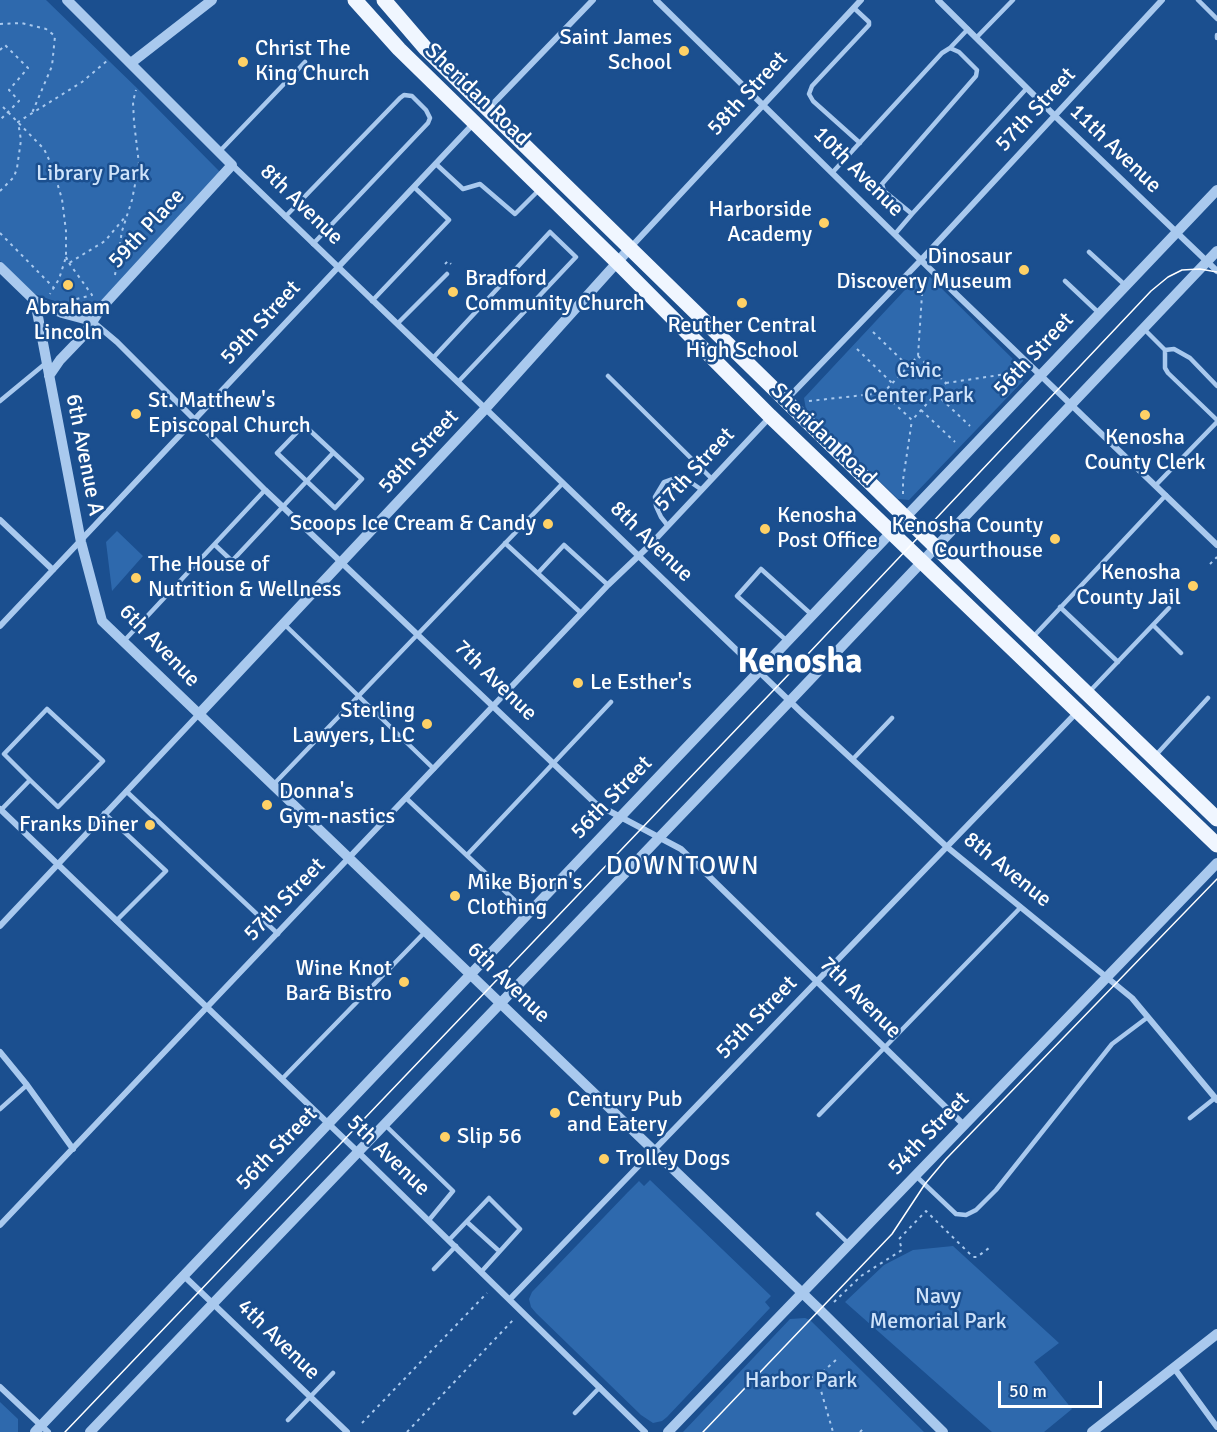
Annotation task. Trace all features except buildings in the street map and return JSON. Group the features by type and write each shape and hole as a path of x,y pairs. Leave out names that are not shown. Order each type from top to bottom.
{"main road":[{"name":"Sheridan Road","path":"355,0 380,31 619,264 770,416 1217,845"},
{"name":"Sheridan Road","path":"389,1 426,49 1217,819"}],"street":[{"name":"8th Avenue","path":"67,0 285,217 789,702 947,847 1132,998 1216,1099"},
{"path":"131,63 212,0"},
{"path":"488,109 593,0"},
{"name":"10th Avenue","path":"656,0 921,260 1217,545"},
{"name":"58th Street","path":"0,926 285,625 861,0"},
{"name":"11th Avenue","path":"938,0 1054,116 1217,271"},
{"name":"57th Street","path":"787,400 921,260 1162,0"},
{"name":"59th Street","path":"0,626 474,123"},
{"name":"59th Place","path":"92,321 119,288 232,165"},
{"name":"56th Street","path":"41,1430 183,1275 1217,190"},
{"path":"90,1432 359,1153 1217,251"},
{"name":"7th Avenue","path":"0,267 35,301 62,313 92,321 117,342 266,490 596,804 681,849 964,1125"},
{"name":"6th Avenue A","path":"35,301 81,542"},
{"name":"6th Avenue A","path":"49,376 60,360 83,336 92,321"},
{"name":"57th Street","path":"0,1226 581,613 668,526 770,416"},
{"path":"0,520 53,570"},
{"name":"6th Avenue","path":"81,542 102,621 274,784 944,1432"},
{"name":"55th Street","path":"510,1299 1079,711"},
{"name":"5th Avenue","path":"1,810 482,1271 645,1432"},
{"name":"54th Street","path":"668,1432 1217,863"},
{"path":"0,1052 73,1149"},
{"name":"4th Avenue","path":"183,1275 347,1432"},
{"path":"1092,1432 1217,1334"},
{"path":"1174,1368 1217,1426"},
{"path":"0,1387 41,1430"}],"lane":[{"path":"976,38 1013,0"},
{"path":"1198,0 1217,19"},
{"path":"854,8 869,22 869,25 812,86 809,94 813,101 860,143"},
{"path":"832,173 942,53 968,29"},
{"path":"912,214 884,191 882,183 976,76 977,70 959,52 950,48"},
{"path":"219,152 305,62"},
{"path":"895,234 1027,88"},
{"path":"285,217 404,95 412,96 426,110 430,118 428,123 313,244"},
{"path":"436,164 463,189 480,184 515,214 541,188"},
{"path":"372,301 449,220 414,187"},
{"path":"433,358 550,232 576,257 458,382"},
{"path":"1089,252 1126,286"},
{"path":"397,324 447,274"},
{"path":"1065,281 1100,314"},
{"path":"1143,328 1165,350 1165,368 1168,373 1217,421 1155,486"},
{"path":"1165,350 1174,349 1190,358 1217,386"},
{"path":"0,401 46,363"},
{"path":"608,376 712,479"},
{"path":"304,424 333,453 362,479 335,508 277,453 304,424"},
{"path":"214,544 232,561 333,453"},
{"path":"668,526 656,506 655,497 664,482 678,477 687,479 702,490"},
{"path":"274,784 563,483"},
{"path":"123,642 266,490"},
{"path":"1031,639 1166,495"},
{"path":"506,543 581,613"},
{"path":"538,573 564,545 608,585"},
{"path":"788,642 737,596 761,569 813,616"},
{"path":"1060,608 1118,662"},
{"path":"1088,693 1169,608"},
{"path":"285,625 434,768"},
{"path":"1152,625 1181,652"},
{"path":"1154,757 1208,698"},
{"path":"467,855 611,702"},
{"path":"47,709 103,761 58,807 30,780 4,754 47,709"},
{"path":"853,759 892,718"},
{"path":"1,810 30,780"},
{"path":"126,791 278,934"},
{"path":"406,798 528,913"},
{"path":"105,813 166,872 116,921"},
{"path":"819,1115 1021,907"},
{"path":"282,1079 426,931"},
{"path":"916,1175 956,1214 966,1215 976,1210 996,1190 1112,1044 1148,1017"},
{"path":"0,1109 27,1085"},
{"path":"1190,1118 1216,1099"},
{"path":"385,1125 453,1191 429,1220"},
{"path":"449,1240 489,1198 520,1228 482,1271"},
{"path":"818,1214 849,1244"},
{"path":"467,1222 499,1251"},
{"path":"434,1269 456,1246"},
{"path":"288,1420 333,1373"},
{"path":"575,1413 600,1387"}],"path":[{"path":"0,24 21,23 46,29 55,36"},
{"path":"55,36 60,34"},
{"path":"32,113 52,66 55,36"},
{"path":"0,50 5,45 28,68 9,90 20,101 0,120"},
{"path":"18,122 82,82 108,60"},
{"path":"119,288 115,274 122,231 132,200 138,164 134,122 136,90"},
{"path":"3,107 44,149 62,199 66,257 59,279 48,296"},
{"path":"0,190 14,177 17,168 21,140 18,122"},
{"path":"69,263 105,241 128,214"},
{"path":"0,233 54,288"},
{"path":"59,300 70,301 92,295 66,257"},
{"path":"805,402 883,393 918,357 923,279"},
{"path":"873,332 908,366"},
{"path":"857,349 892,383"},
{"path":"918,357 946,383"},
{"path":"903,497 903,480 912,420 946,383 1020,372"},
{"path":"883,393 912,420"},
{"path":"936,394 970,426"},
{"path":"921,410 955,442"},
{"path":"1210,564 1217,557"},
{"path":"834,1302 861,1276 902,1250 899,1239 926,1211 973,1257 978,1257 989,1248"},
{"path":"362,1424 495,1285"},
{"path":"407,1432 522,1311"},
{"path":"795,1377 817,1377 838,1358"},
{"path":"817,1377 833,1432"},
{"path":"860,1432 865,1427"}],"green space":[{"name":"Library Park","path":"0,0 46,0 220,172 90,314 35,294 0,261"},
{"name":"Civic Center Park","path":"917,277 930,277 1021,367 1023,381 909,500 898,499 806,410 804,398"},
{"path":"117,531 143,556 112,591 106,542"},
{"path":"650,1180 771,1296 765,1302 770,1308 667,1417 653,1423 641,1415 536,1313 529,1299 532,1292 639,1181 644,1186"},
{"name":"Navy Memorial Park","path":"953,1246 1059,1343 1034,1362 1072,1409 1044,1432 992,1432 845,1302 884,1265 913,1250"},
{"name":"Harbor Park","path":"790,1319 810,1320 924,1432 683,1432"},
{"path":"0,1402 18,1419 18,1432 0,1432"}],"tram line":[{"path":"65,1432 790,673 1151,291 1168,277 1182,270 1200,269 1217,272"},
{"path":"703,1432 892,1234 925,1184 946,1159 1217,879"}],"place":[{"name":"Saint James School","path":"684,51"},
{"name":"Christ The King Church","path":"243,62"},
{"name":"Harborside Academy","path":"824,223"},
{"name":"Dinosaur Discovery Museum","path":"1024,270"},
{"name":"Abraham Lincoln","path":"68,285"},
{"name":"Bradford Community Church","path":"453,292"},
{"name":"Reuther Central High School","path":"742,303"},
{"name":"St. Matthew's Episcopal Church","path":"136,414"},
{"name":"Kenosha County Clerk","path":"1145,415"},
{"name":"Scoops Ice Cream & Candy","path":"548,524"},
{"name":"Kenosha Post Office","path":"765,529"},
{"name":"Kenosha County Courthouse","path":"1055,539"},
{"name":"The House of Nutrition & Wellness","path":"136,578"},
{"name":"Kenosha County Jail","path":"1193,586"},
{"name":"Le Esther's","path":"578,683"},
{"name":"Sterling Lawyers, LLC","path":"427,724"},
{"name":"Donna's Gym-nastics","path":"267,805"},
{"name":"Franks Diner","path":"150,825"},
{"name":"Mike Bjorn's Clothing","path":"455,896"},
{"name":"Wine Knot Bar& Bistro","path":"404,982"},
{"name":"Century Pub and Eatery","path":"555,1113"},
{"name":"Slip 56","path":"445,1137"},
{"name":"Trolley Dogs","path":"604,1159"}],"district":[{"name":"Kenosha","path":"800,663"},
{"name":"DOWNTOWN","path":"683,867"}]}
